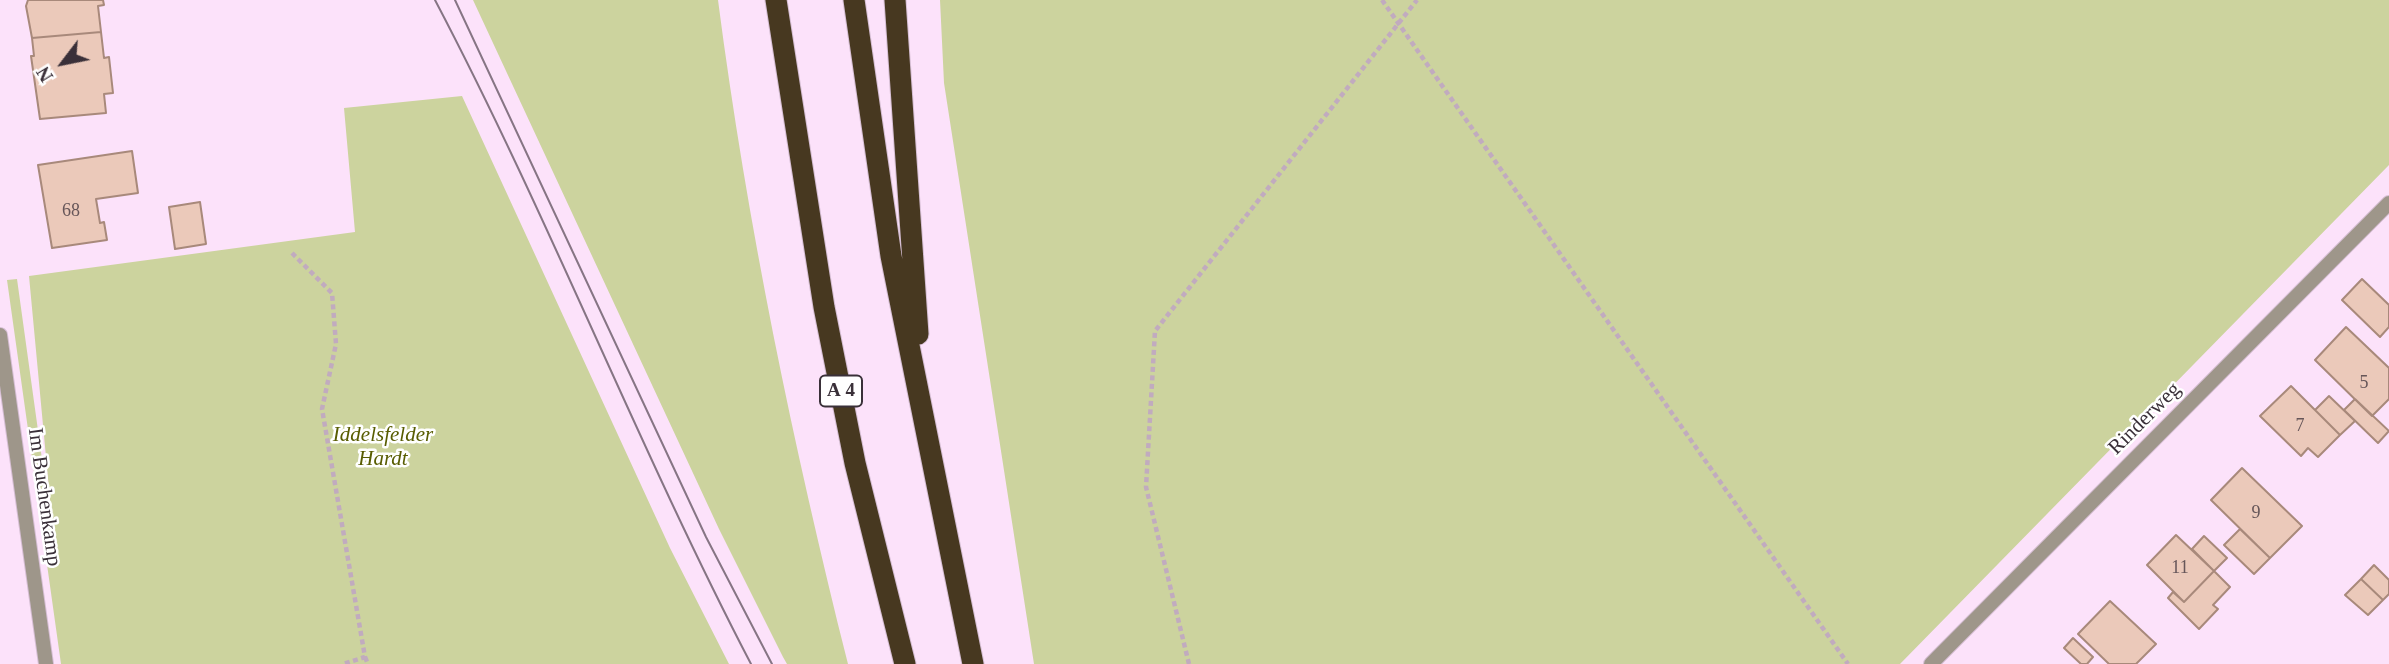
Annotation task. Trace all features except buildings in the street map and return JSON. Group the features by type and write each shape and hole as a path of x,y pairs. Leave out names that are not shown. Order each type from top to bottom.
{"highway":[{"path":"776,0 795,115"},
{"name":"A 4","path":"786,0 795,115 824,307 855,463 905,664"},
{"path":"854,0 891,256 973,664"},
{"path":"895,0 923,410"}],"street":[{"name":"Rinderweg","path":"1931,664 2389,203"},
{"name":"Im Buchenkamp","path":"0,335 46,664"}],"path":[{"path":"1382,0 1848,664"},
{"path":"1189,664 1146,488 1156,331 1417,0"},
{"path":"292,253 332,293 337,344 322,409 368,664"},
{"path":"343,664 365,657"}],"green space":[{"path":"473,0 718,0 743,167 773,334 848,664 787,664 783,657 719,529"},
{"path":"940,0 2389,0 2389,165 1900,664 1034,664 944,83"},
{"name":"Iddelsfelder Hardt","path":"462,96 670,548 729,664 61,664 7,280 17,279 55,553 29,276 355,232 344,108"}],"tram line":[{"path":"435,0 517,165 670,499 751,664"},
{"path":"455,0 706,537 772,664"}]}
